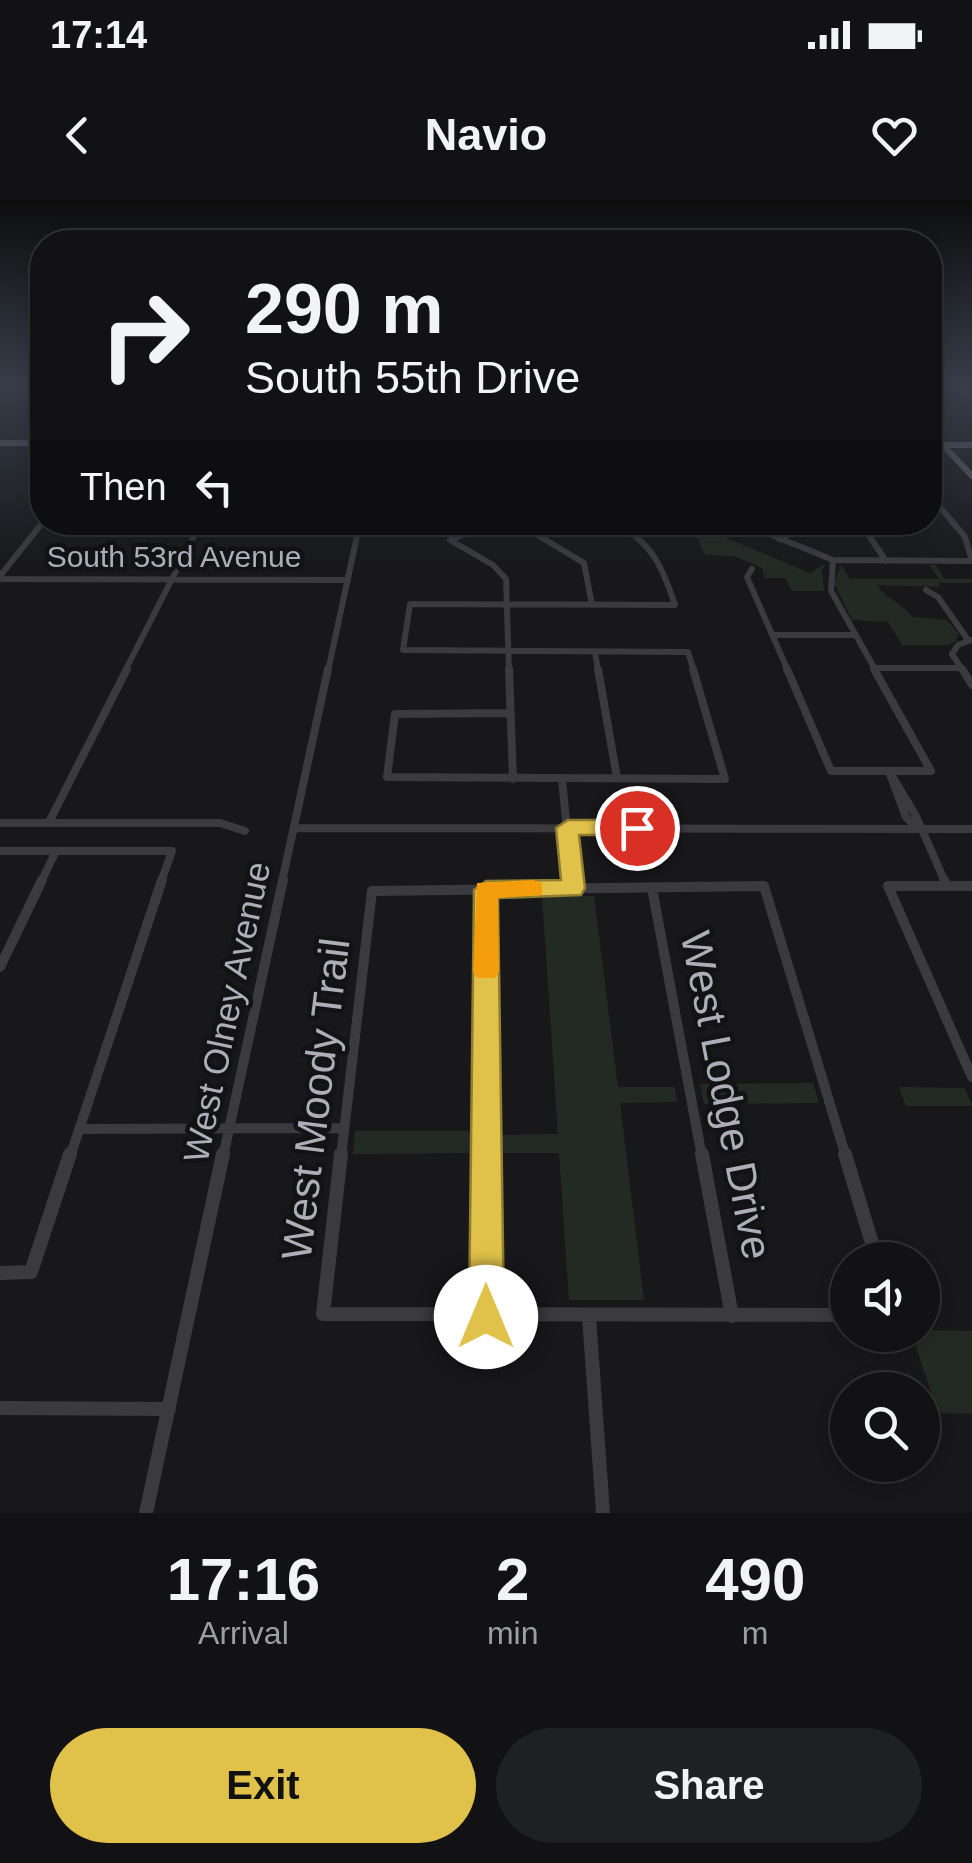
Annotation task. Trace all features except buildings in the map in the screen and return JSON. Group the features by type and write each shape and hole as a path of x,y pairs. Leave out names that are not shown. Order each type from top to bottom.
{"main road":[{"path":"942,446 972,446"},
{"path":"942,446 972,476"}],"street":[{"path":"771,535 834,560 972,561 962,533 942,509"},
{"path":"962,533 972,533"},
{"path":"0,578 33,535"},
{"path":"49,822 194,535"},
{"name":"West Olney Avenue","path":"146,1513 357,535"},
{"path":"462,535 450,540 493,566 506,579 513,779"},
{"path":"538,535 584,563 592,605"},
{"path":"510,714 396,714 386,777 725,778 688,652 403,650 410,604 675,605 656,549 638,535"},
{"path":"780,539 786,535"},
{"path":"869,535 886,561"},
{"path":"752,569 747,577 831,771 931,771 831,591 829,574 834,560"},
{"name":"South 53rd Avenue","path":"0,578 348,580"},
{"path":"926,590 938,597 970,640 952,654 972,685"},
{"path":"772,635 854,635"},
{"path":"595,652 618,778"},
{"path":"874,668 960,668"},
{"path":"889,770 906,817 918,829 946,886"},
{"path":"562,779 573,888"},
{"path":"0,822 220,823 246,831"},
{"path":"295,828 972,829"},
{"path":"0,851 172,851 31,1272 0,1273"},
{"path":"0,968 56,851"},
{"path":"830,1315 486,1317 486,890 764,886 873,1242"},
{"path":"972,886 888,886 972,1077"},
{"name":"West Lodge Drive","path":"652,888 732,1316"},
{"name":"West Moody Trail","path":"486,890 372,891 322,1314 486,1317"},
{"path":"79,1129 344,1128"},
{"path":"588,1317 602,1513"},
{"path":"0,1408 168,1409"}],"shaded area":[{"path":"696,535 720,535 810,573 825,564 824,591 792,591 785,578 765,578 762,568 735,556 705,555"},
{"path":"841,565 850,579 939,579 929,565 936,565 945,579 972,579 972,583 939,583 940,587 877,585 912,617 947,620 958,633 956,641 949,645 902,645 888,622 852,620 834,583"},
{"path":"542,896 594,896 618,1087 675,1087 677,1102 620,1103 644,1300 569,1300 559,1153 500,1153 500,1135 558,1134"},
{"path":"813,1083 819,1103 704,1104 700,1084"},
{"path":"899,1087 965,1088 972,1106 906,1106"},
{"path":"355,1131 473,1131 473,1153 353,1154"},
{"path":"940,1330 972,1331 972,1414 940,1413 940,1372 924,1372 918,1352 940,1352"}],"slow traffic":[{"path":"486,971 486,890 533,889"}],"route":[{"path":"486,1317 486,890 573,888 568,828 637,828"}]}
